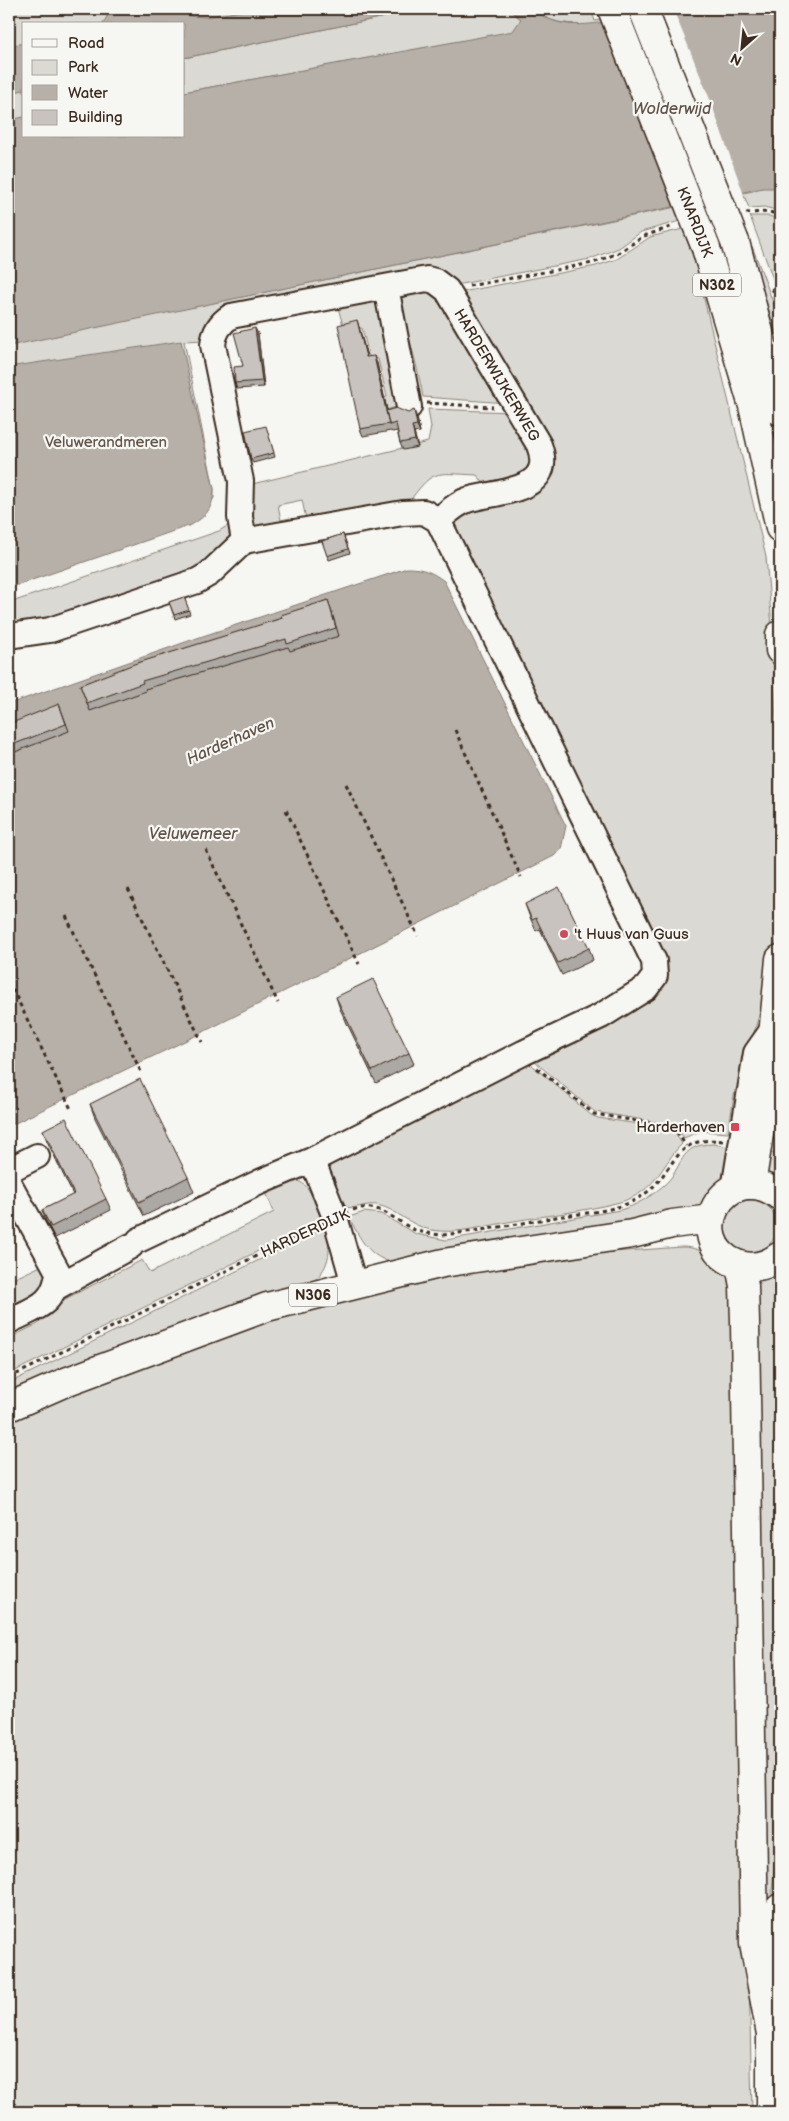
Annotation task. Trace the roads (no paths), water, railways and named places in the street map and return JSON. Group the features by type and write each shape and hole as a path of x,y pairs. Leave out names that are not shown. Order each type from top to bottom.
{"main road":[{"name":"KNARDIJK","path":"612,9 706,248 753,406 780,528"},
{"name":"KNARDIJK","path":"643,9 735,242 780,411"},
{"path":"780,635 780,650"},
{"path":"743,1187 761,1132 775,1026 780,960"},
{"path":"780,1196 762,1186 743,1187 721,1198 711,1228 722,1255 740,1265 761,1266 780,1256"},
{"name":"N306","path":"9,1407 77,1378 268,1307 354,1284 443,1263 632,1234 672,1240 711,1228"},
{"path":"740,1265 744,1286 745,1323 754,1944 771,2034"},
{"path":"770,2112 771,2034 780,1908"}],"street":[{"name":"HARDERWIJKERWEG","path":"386,287 427,279 435,281 447,290 542,452 543,460 538,474 522,487 465,501 438,520"},
{"path":"244,541 240,517 241,481 213,345 217,329 222,321 231,316 386,287 409,404"},
{"path":"9,636 50,630 197,581 209,574 244,541 403,512 424,512 438,520 654,961 655,976 646,988 601,1016 522,1053 312,1160 260,1182 135,1243 57,1287 47,1302 9,1321"},
{"path":"9,1170 37,1156"},
{"path":"312,1160 335,1217 354,1284"},
{"path":"9,1183 58,1272 57,1287"}],"water":[{"name":"Wolderwijd","path":"710,7 780,9 780,188 763,188 9,346 9,120 22,117 22,138 185,138 185,92 513,31 521,19 508,9 533,9 548,19 581,25 669,9"},
{"path":"111,9 175,9 190,16 206,17 252,9 423,9 185,58 185,22 104,22"},
{"path":"22,43 22,90 9,93 9,46"},
{"path":"181,341 214,489 211,506 208,511 191,525 9,588 9,363 15,366"},
{"name":"Veluwemeer","path":"407,568 427,571 444,581 566,826 561,849 554,856 193,1037 9,1126 9,704 200,637"}],"place":[{"name":"'t Huus van Guus","path":"564,934"},
{"name":"Harderhaven","path":"735,1127"}],"park label":[{"name":"Veluwerandmeren","path":"106,442"}]}
